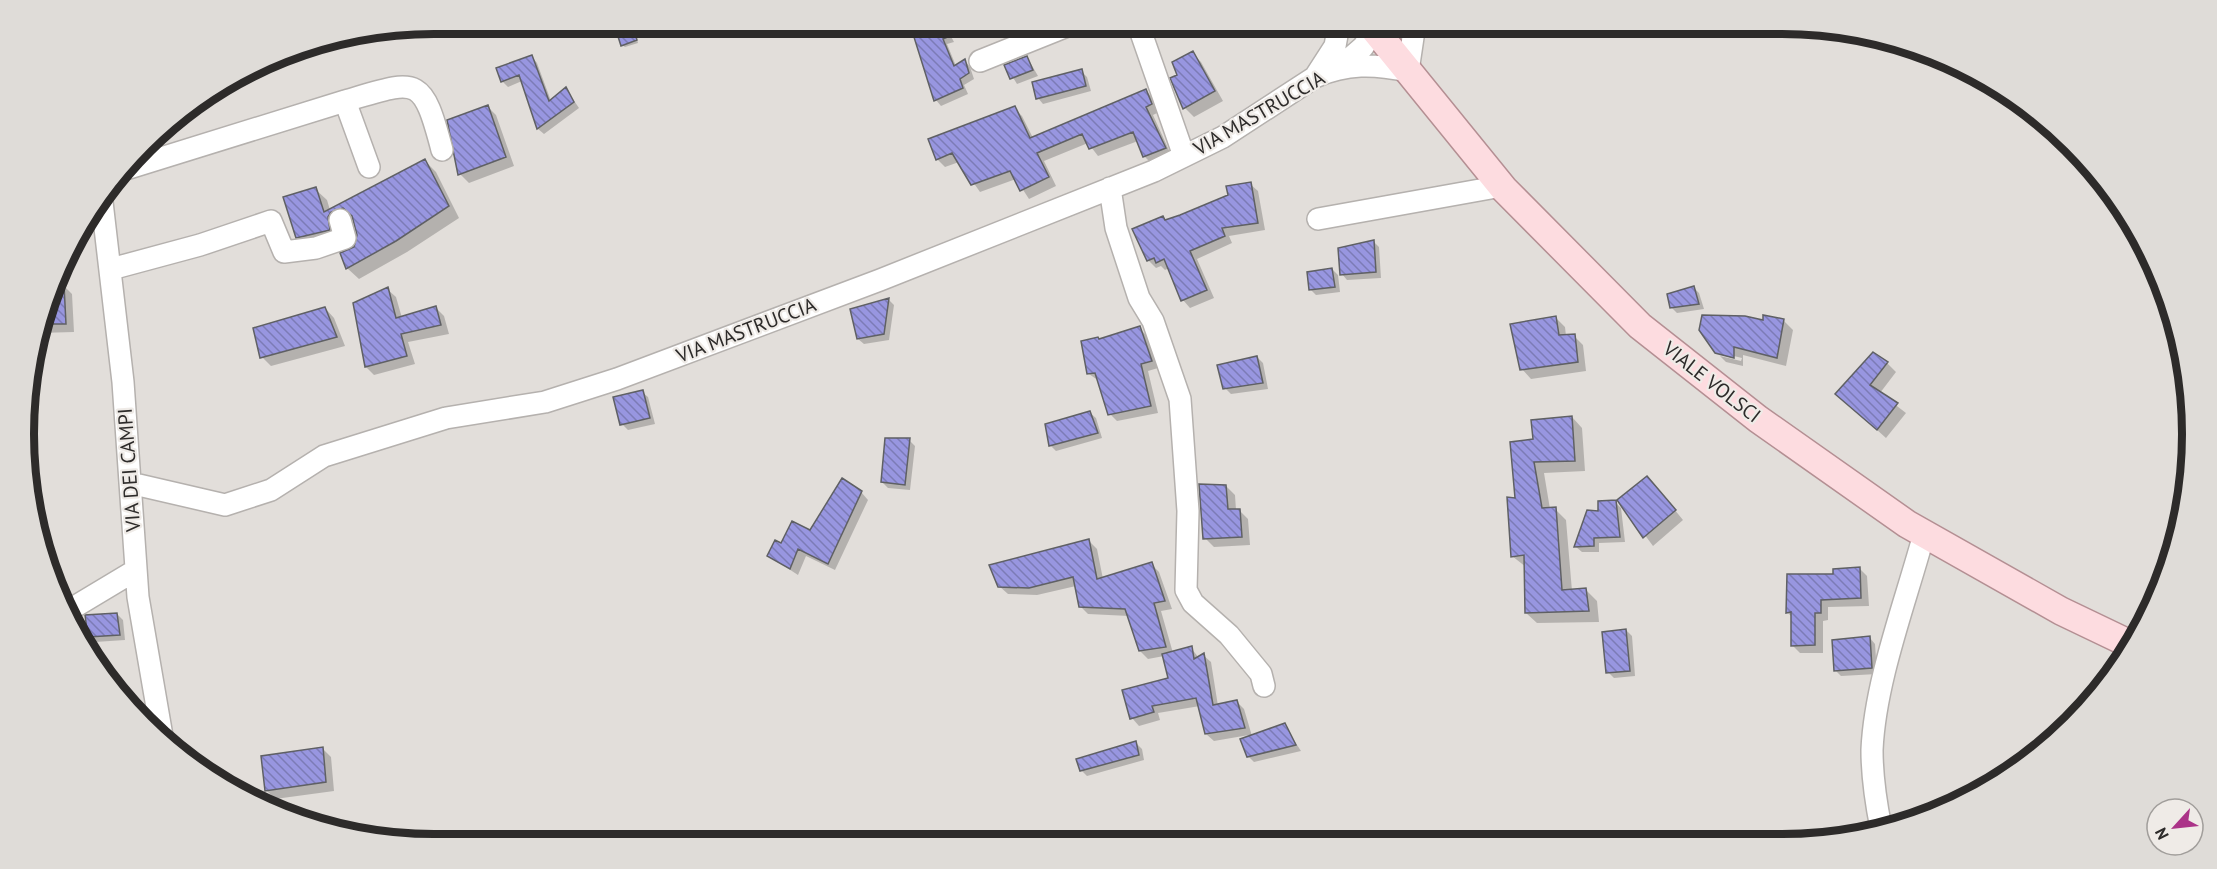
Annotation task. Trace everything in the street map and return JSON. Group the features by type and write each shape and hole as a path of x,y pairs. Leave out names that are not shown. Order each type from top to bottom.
{"main road":[{"name":"VIALE VOLSCI","path":"1383,34 1408,71 1502,186 1640,326 1758,419 1924,534 2061,611 2124,641"}],"street":[{"path":"980,61 1047,34"},
{"path":"1141,34 1184,156"},
{"path":"1315,77 1335,46 1337,34"},
{"path":"1335,46 1359,34"},
{"path":"1340,67 1363,47 1371,34"},
{"path":"1340,67 1377,65 1408,71 1414,34"},
{"name":"VIA MASTRUCCIA","path":"129,483 225,505 271,490 324,456 446,418 545,402 617,379 880,280 1110,188 1223,137 1315,77 1340,67"},
{"path":"140,165 398,86 418,90 430,106 442,150"},
{"path":"345,101 369,167"},
{"path":"1318,219 1502,186"},
{"path":"1110,188 1116,228 1139,298 1153,321 1180,399 1188,511 1186,590 1193,603 1229,635 1262,674 1264,686"},
{"name":"VIA DEI CAMPI","path":"103,210 111,269 138,597 160,725"},
{"path":"111,269 200,245 272,220 284,252 316,248 345,238 340,220"},
{"path":"1880,822 1876,806 1872,750 1880,695 1924,534"},
{"path":"74,607 136,570"}],"building":[{"path":"617,34 635,34 637,40 621,46"},
{"path":"913,34 949,34 950,36 943,39 954,66 965,59 969,73 960,79 963,88 934,101"},
{"path":"1193,51 1215,91 1183,109 1170,78 1177,75 1172,62"},
{"path":"532,55 549,101 566,87 574,102 537,129 519,75 501,82 496,68"},
{"path":"1027,56 1033,70 1010,79 1004,65"},
{"path":"1082,69 1086,86 1036,99 1032,82"},
{"path":"1146,89 1152,104 1146,107 1166,148 1143,157 1133,132 1089,149 1082,134 1037,153 1049,177 1020,191 1010,171 971,185 952,153 936,160 928,139 1015,106 1030,138"},
{"path":"488,105 506,157 458,175 447,120"},
{"path":"425,159 449,206 396,241 346,269 340,253 354,247 357,235 352,216 343,208 331,212 328,217 330,230 296,238 283,197 316,187 324,212"},
{"path":"1251,182 1258,223 1222,228 1225,236 1190,251 1207,290 1181,301 1164,259 1156,263 1154,258 1147,261 1132,229 1163,216 1165,220 1180,215 1228,195 1226,186"},
{"path":"1374,240 1376,272 1340,275 1338,248"},
{"path":"1332,268 1335,287 1309,290 1307,272"},
{"path":"64,284 66,324 50,324"},
{"path":"1694,286 1699,304 1670,308 1667,294"},
{"path":"388,287 396,318 436,306 441,325 401,334 407,356 365,367 353,303"},
{"path":"889,298 884,334 857,339 850,309"},
{"path":"325,307 337,337 260,358 253,328"},
{"path":"1702,315 1745,316 1763,320 1763,315 1784,319 1777,358 1734,347 1734,358 1715,353 1699,330"},
{"path":"1556,316 1559,335 1575,334 1578,362 1520,370 1510,324"},
{"path":"1140,326 1152,361 1141,364 1151,406 1108,415 1095,373 1087,374 1081,341 1098,337 1099,339"},
{"path":"1873,352 1888,362 1870,385 1898,403 1877,430 1835,394"},
{"path":"1257,356 1263,383 1223,389 1217,365"},
{"path":"643,390 650,418 620,425 613,397"},
{"path":"1090,411 1098,433 1049,446 1045,424"},
{"path":"1572,416 1575,461 1534,462 1542,508 1556,507 1562,590 1586,588 1589,611 1525,613 1524,555 1511,557 1507,497 1515,498 1510,442 1533,439 1531,420"},
{"path":"885,438 910,438 905,485 881,482"},
{"path":"1647,476 1676,510 1643,538 1617,500"},
{"path":"842,478 862,491 828,564 798,549 790,569 767,556 775,540 781,543 792,521 810,530"},
{"path":"1199,484 1226,485 1228,509 1240,509 1242,537 1203,539"},
{"path":"1616,500 1620,537 1594,538 1594,546 1574,547 1587,510 1598,511 1598,501"},
{"path":"1089,539 1097,579 1152,562 1165,601 1154,603 1166,647 1139,651 1125,609 1079,607 1073,577 1029,588 998,587 989,565"},
{"path":"1860,567 1861,598 1821,600 1821,613 1815,613 1815,645 1791,646 1791,612 1786,613 1787,574 1833,574 1833,569"},
{"path":"117,613 120,635 90,637 85,615"},
{"path":"1626,629 1630,671 1606,673 1602,632"},
{"path":"1870,636 1872,668 1834,671 1832,640"},
{"path":"1192,646 1194,659 1204,653 1213,705 1237,700 1245,728 1205,734 1196,698 1152,706 1154,712 1130,719 1122,690 1168,678 1162,654"},
{"path":"1285,723 1296,745 1247,757 1240,739"},
{"path":"1136,741 1139,755 1080,771 1076,759"},
{"path":"323,747 326,782 265,791 261,756"}]}
